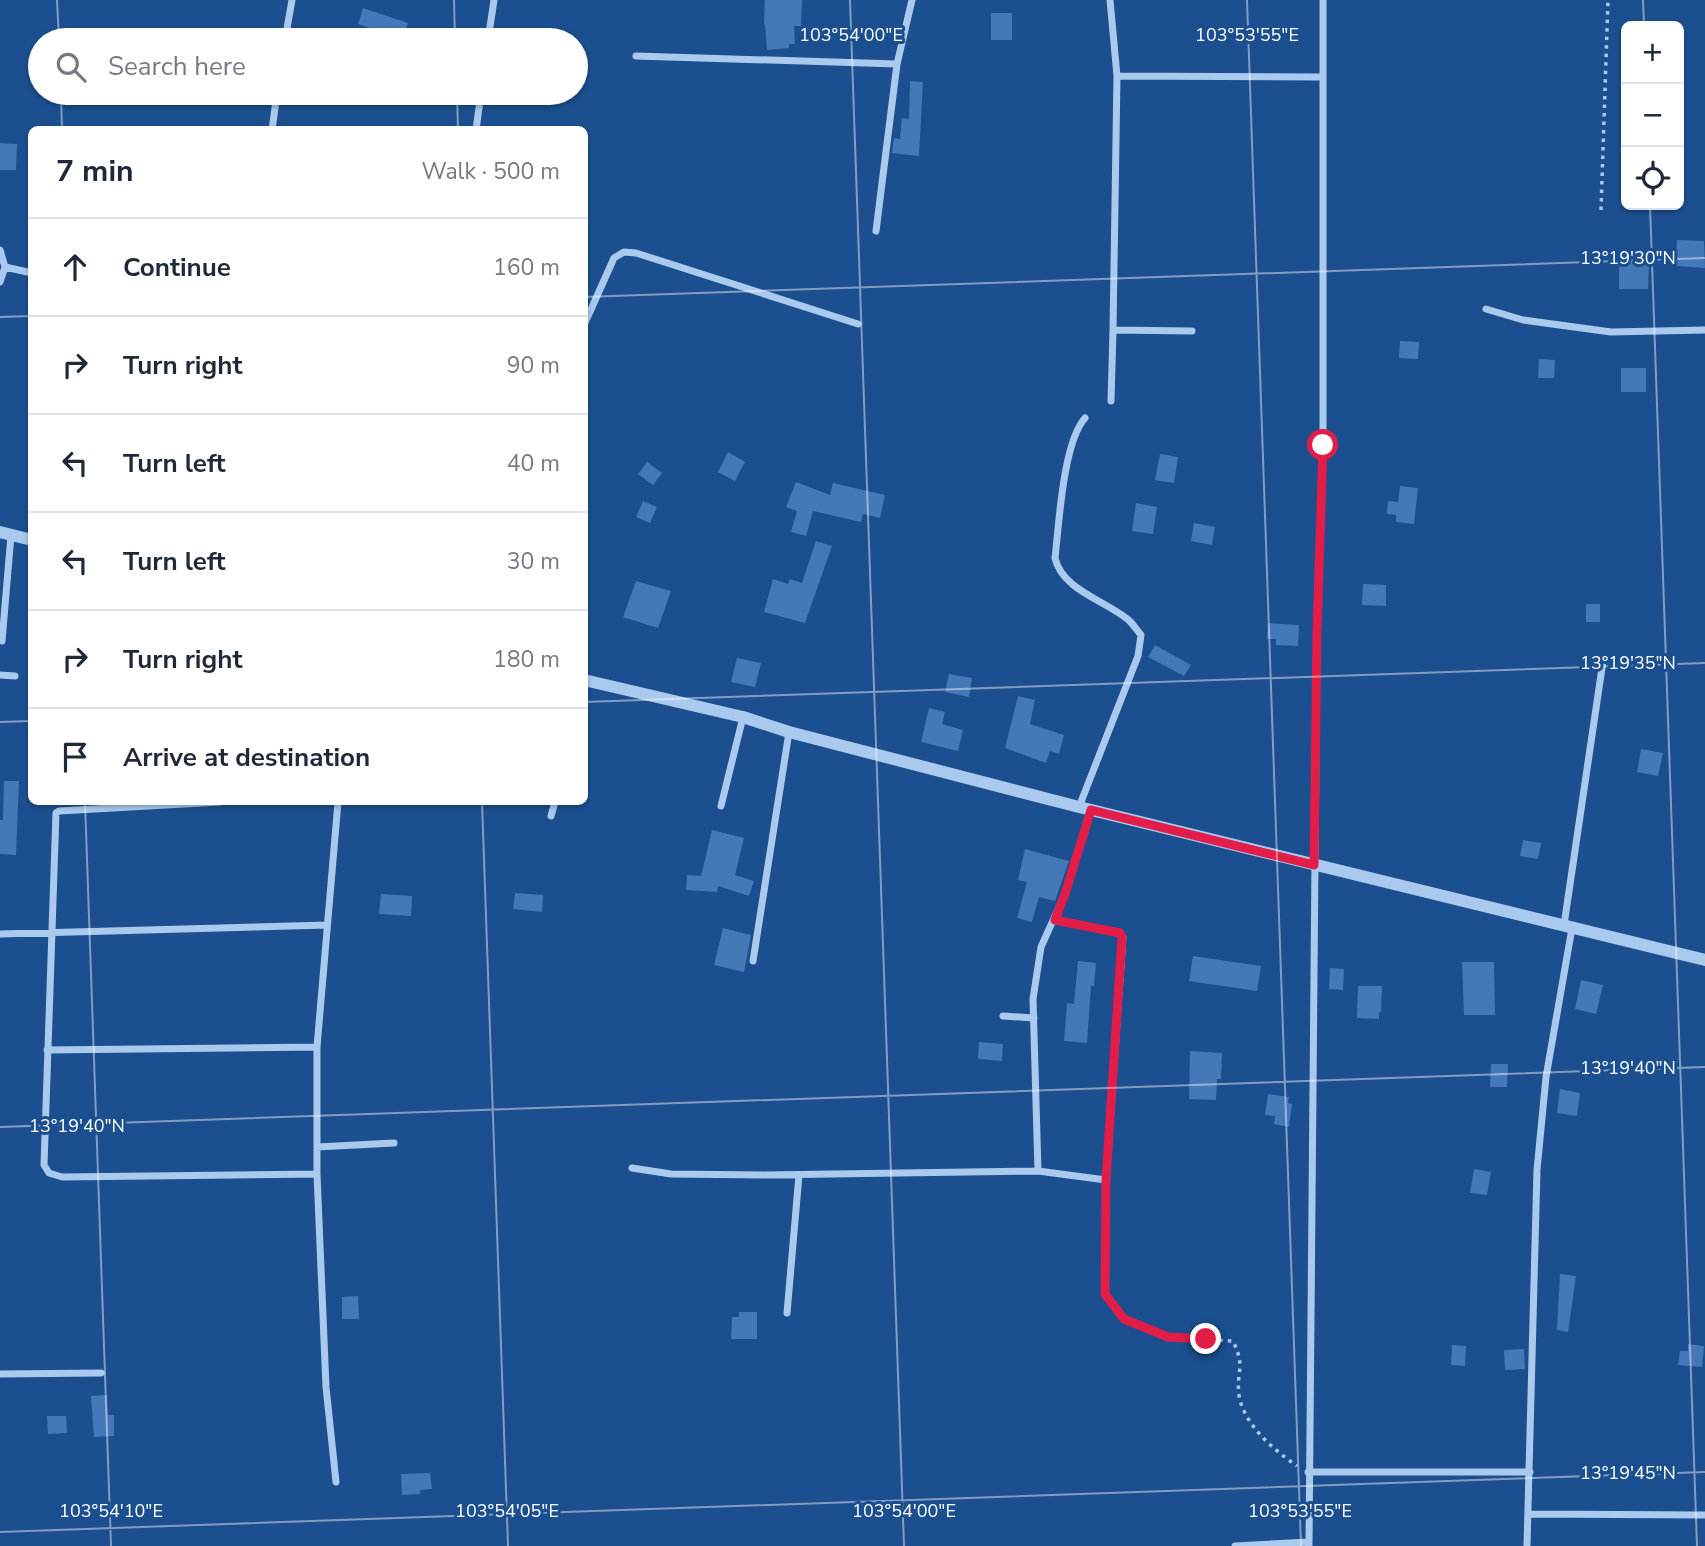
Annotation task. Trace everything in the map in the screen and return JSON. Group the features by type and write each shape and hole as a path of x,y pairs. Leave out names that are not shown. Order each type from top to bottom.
{"street":[{"path":"287,28 292,0"},
{"path":"490,28 494,0"},
{"path":"876,231 897,64 912,0"},
{"path":"1110,0 1117,76 1111,401"},
{"path":"1235,1546 1309,1544 1314,865 1323,445 1323,0"},
{"path":"636,56 897,64"},
{"path":"1117,76 1323,77"},
{"path":"273,126 275,105"},
{"path":"477,126 479,105"},
{"path":"0,250 5,267 0,282"},
{"path":"588,316 614,258 624,252 636,253 858,324"},
{"path":"5,267 28,272"},
{"path":"1486,309 1522,320 1611,332 1705,330"},
{"path":"1113,330 1192,331"},
{"path":"1038,1171 1033,999 1041,947 1065,894 1085,808 1138,656 1141,635 1128,619 1071,583 1057,569 1055,558 1067,471 1076,428 1085,418"},
{"path":"2,641 6,533 28,539"},
{"path":"1527,1546 1537,1170 1546,1076 1603,661"},
{"path":"0,675 15,676"},
{"path":"588,681 743,718 1085,808 1705,960"},
{"path":"721,806 743,718"},
{"path":"753,961 789,732"},
{"path":"166,805 56,813 50,932 46,1170 54,1175 317,1174"},
{"path":"336,1482 326,1387 317,1174 317,1047 338,805"},
{"path":"551,816 554,805"},
{"path":"1055,920 1120,933 1122,937 1106,1180 1105,1294"},
{"path":"0,934 327,925"},
{"path":"1003,1016 1034,1018"},
{"path":"47,1050 317,1047"},
{"path":"317,1147 394,1143"},
{"path":"632,1168 671,1174 799,1175 1038,1171 1106,1180"},
{"path":"787,1313 799,1175"},
{"path":"0,1374 101,1373"},
{"path":"1308,1472 1530,1472"},
{"path":"1528,1514 1705,1515"}],"path":[{"path":"1601,210 1608,0"},
{"path":"1105,1294 1124,1319 1168,1337 1233,1341 1241,1359 1239,1396 1252,1426 1276,1452 1308,1472"}],"building":[{"path":"765,0 802,0 801,26 794,26 795,44 789,44 789,48 767,50"},
{"path":"363,8 408,23 406,28 370,28 358,24"},
{"path":"991,13 1012,13 1012,40 991,40"},
{"path":"910,81 923,82 919,156 892,153 894,138 900,139 902,118 909,119"},
{"path":"0,143 17,144 16,170 0,170"},
{"path":"1677,240 1704,241 1705,268 1676,266"},
{"path":"1624,260 1649,261 1648,289 1619,289 1619,265 1624,266"},
{"path":"1400,341 1419,342 1418,359 1399,358"},
{"path":"1539,359 1555,360 1554,378 1538,378"},
{"path":"1621,368 1646,368 1646,392 1621,392"},
{"path":"728,452 745,462 735,481 718,472"},
{"path":"1160,454 1178,457 1174,483 1155,480"},
{"path":"647,462 662,473 653,485 638,474"},
{"path":"796,482 830,495 833,483 885,495 880,518 863,514 861,522 813,511 806,536 791,532 797,511 786,507"},
{"path":"1400,486 1418,488 1414,524 1396,522 1396,515 1387,514 1388,501 1398,502"},
{"path":"643,501 657,507 650,523 636,517"},
{"path":"1136,503 1157,507 1153,534 1132,531"},
{"path":"1194,523 1215,527 1212,545 1191,541"},
{"path":"816,541 832,546 805,623 764,612 773,579 788,584 790,579 802,583"},
{"path":"636,581 671,591 658,628 623,617"},
{"path":"1363,584 1386,585 1386,606 1362,605"},
{"path":"1586,604 1600,604 1600,622 1586,622"},
{"path":"1268,623 1299,625 1298,646 1276,645 1276,639 1267,639"},
{"path":"1155,645 1191,665 1184,676 1148,657"},
{"path":"737,658 761,663 755,687 731,682"},
{"path":"949,674 972,678 969,697 945,692"},
{"path":"1018,696 1035,700 1030,724 1064,735 1059,754 1050,751 1046,763 1005,748"},
{"path":"929,708 945,712 942,724 963,730 958,751 921,742"},
{"path":"1641,749 1663,753 1658,776 1637,772"},
{"path":"4,781 19,781 16,855 0,854"},
{"path":"712,830 744,838 735,875 754,881 749,896 718,886 717,892 686,890 687,875 701,876"},
{"path":"1523,840 1541,843 1538,859 1520,856"},
{"path":"1025,849 1069,861 1055,901 1039,897 1032,922 1017,918 1027,882 1018,880"},
{"path":"515,893 543,895 542,912 513,909"},
{"path":"381,894 412,896 411,916 379,914"},
{"path":"723,928 751,935 744,972 714,965"},
{"path":"1193,956 1261,966 1257,991 1189,981"},
{"path":"1078,961 1096,963 1094,986 1091,986 1087,1043 1064,1041 1067,1003 1074,1004"},
{"path":"1462,962 1494,962 1495,1015 1464,1015"},
{"path":"1330,968 1344,969 1343,990 1329,989"},
{"path":"1581,980 1603,985 1596,1014 1575,1009"},
{"path":"1358,986 1382,986 1379,1019 1357,1018"},
{"path":"979,1042 1003,1044 1002,1061 978,1059"},
{"path":"1190,1051 1222,1053 1221,1079 1217,1079 1216,1100 1189,1099"},
{"path":"1491,1064 1508,1064 1507,1087 1490,1087"},
{"path":"1560,1089 1580,1093 1577,1116 1557,1113"},
{"path":"1268,1094 1289,1097 1288,1103 1292,1104 1289,1127 1274,1124 1275,1116 1265,1115"},
{"path":"1474,1169 1491,1172 1487,1195 1470,1193"},
{"path":"1560,1274 1576,1276 1568,1332 1557,1330"},
{"path":"358,1296 359,1319 342,1319 342,1297"},
{"path":"739,1312 757,1312 757,1339 731,1339 732,1317 739,1317"},
{"path":"1688,1344 1704,1346 1702,1367 1678,1365 1680,1351 1688,1351"},
{"path":"1452,1345 1466,1346 1465,1366 1451,1365"},
{"path":"1524,1349 1525,1369 1505,1370 1504,1350"},
{"path":"107,1395 108,1415 114,1415 114,1436 94,1437 91,1396"},
{"path":"47,1416 66,1416 67,1433 48,1434"},
{"path":"430,1473 432,1489 420,1490 420,1494 402,1495 401,1474"}],"route":[{"path":"1206,1339 1168,1337 1124,1319 1105,1294 1106,1180 1122,937 1120,933 1055,920 1091,810 1314,865 1323,445"}]}
